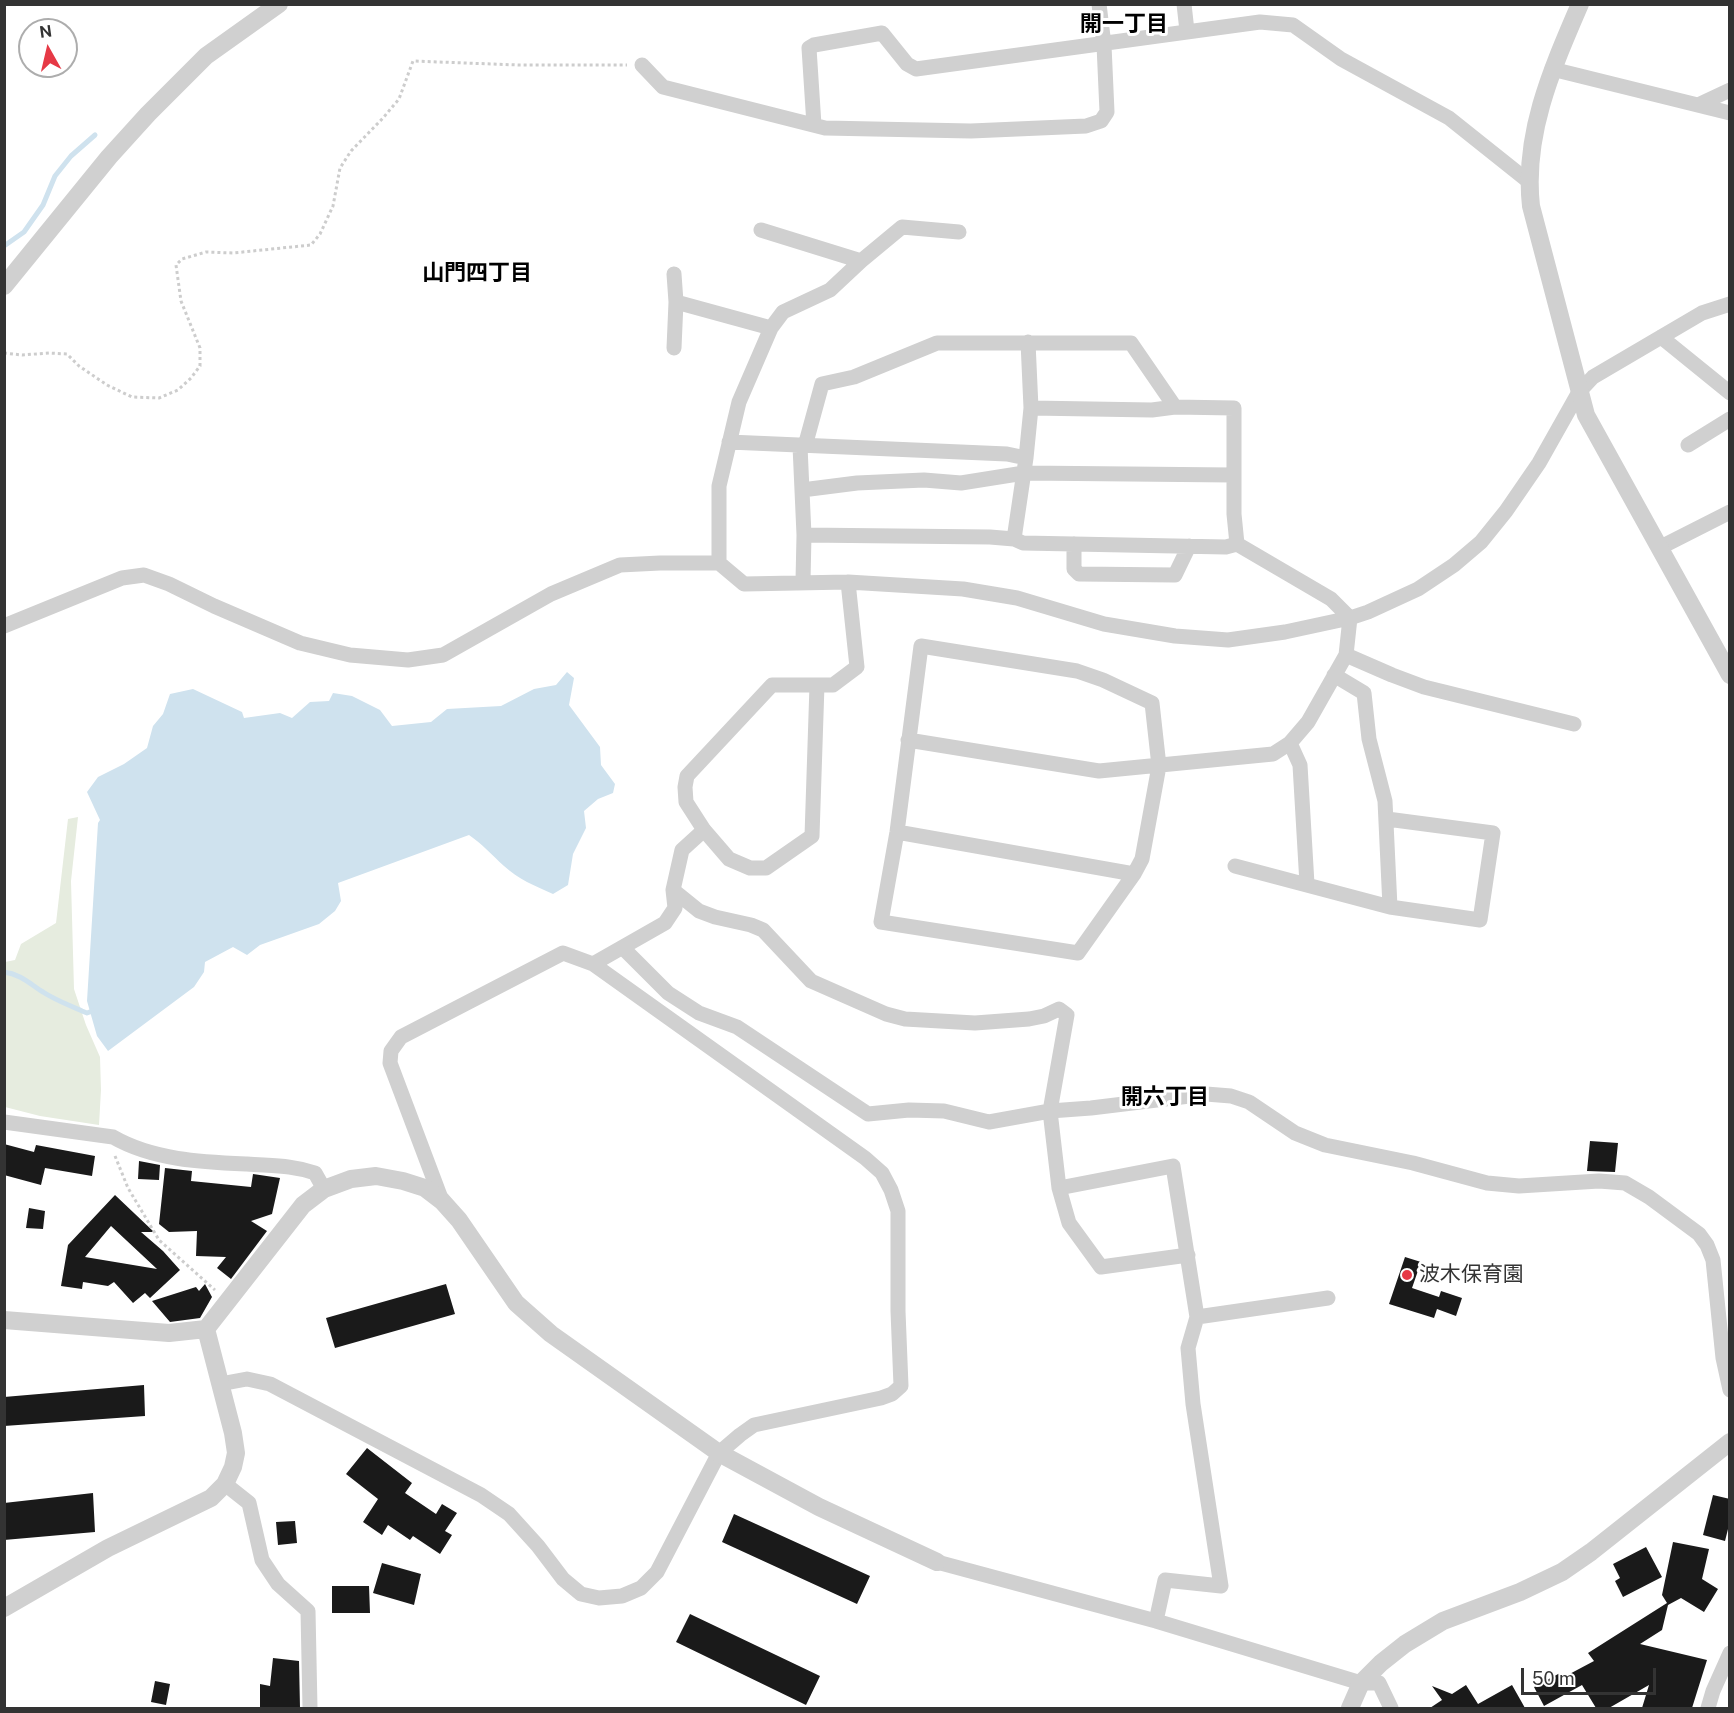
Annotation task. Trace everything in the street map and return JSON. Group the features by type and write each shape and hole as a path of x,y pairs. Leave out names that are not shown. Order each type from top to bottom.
{"street":[{"path":"642,65 663,87 825,128 971,131 1086,126 1101,121 1107,112 1104,45 1099,4"},
{"path":"1184,4 1187,31"},
{"path":"1580,4 1552,69 1539,112 1528,181 1532,214 1579,393 1590,423 1729,672"},
{"path":"4,286 109,157 148,114 206,56 268,8"},
{"path":"814,124 809,48 814,45 882,33 907,64 916,69 1260,22 1293,25 1341,59 1449,118 1528,181"},
{"path":"1552,69 1730,113"},
{"path":"1698,105 1730,90"},
{"path":"719,563 719,486 739,402 771,328 783,312 830,290 902,227 959,232"},
{"path":"760,230 861,261"},
{"path":"674,274 676,302 674,348"},
{"path":"676,302 771,328"},
{"path":"4,626 122,578 144,575 300,643 350,655 408,660 443,655 551,594 620,565 719,563 744,584 803,581 848,582 963,589 1017,598 1104,624 1175,636 1228,640 1285,632 1368,612 1418,589 1454,565 1481,542 1539,463 1579,393 1593,377 1702,313 1730,304"},
{"path":"1661,337 1730,393"},
{"path":"1014,539 1031,408 1028,342"},
{"path":"803,581 803,446 822,384 854,378 937,343 1131,343 1175,407"},
{"path":"1031,408 1152,410 1175,407 1234,408 1233,475 1237,544"},
{"path":"1688,445 1730,419"},
{"path":"729,442 1007,453 1025,465"},
{"path":"802,490 857,483 924,480 961,483 1025,465 1233,475"},
{"path":"1659,548 1730,512"},
{"path":"804,535 990,537 1014,539 1023,543 1226,547 1237,544 1331,598 1350,618 1346,655 1308,722 1290,743 1273,753 1099,771 908,740"},
{"path":"1074,544 1074,569 1079,574 1175,574 1189,546"},
{"path":"817,685 812,836 766,868 750,868 729,859 704,830 686,802 687,776 772,685 817,685 833,685 857,667 848,582"},
{"path":"921,646 1077,671 1103,680 1152,703 1159,766 1142,859 1134,874 1078,953 881,922 897,832 921,646"},
{"path":"1346,655 1424,687 1574,724"},
{"path":"1334,675 1364,693 1369,739 1382,783 1387,819 1390,907"},
{"path":"1290,743 1300,765 1307,884"},
{"path":"1235,866 1390,907 1480,920 1493,833 1387,819"},
{"path":"593,964 665,923 675,908 673,890 682,850 704,830"},
{"path":"897,832 1134,874"},
{"path":"673,890 699,911 763,930 795,967 811,981 886,1014 905,1019 975,1023 1029,1019 1044,1016 1059,1009 1067,1015 1050,1111 1059,1188 1069,1222 1101,1267 1188,1255"},
{"path":"623,948 668,993 699,1013 737,1027 868,1114 909,1110 944,1111 989,1122 1050,1111 1206,1094 1231,1096 1249,1102 1295,1133 1325,1145 1413,1163 1487,1183 1519,1186 1599,1181 1625,1183 1685,1222 1699,1234 1707,1245 1713,1260 1723,1358 1730,1390"},
{"path":"220,1384 247,1379 270,1384 481,1495 509,1514 563,1578 580,1594 599,1598 622,1596 641,1588 657,1572 718,1453 754,1425 881,1398 892,1394 901,1386 898,1211 882,1173 865,1158 593,964 563,953 401,1037 391,1052 390,1062 442,1201"},
{"path":"4,1122 113,1137 125,1144 171,1158 295,1166 315,1173 324,1189"},
{"path":"1059,1188 1173,1166 1197,1317 1188,1348 1193,1404 1221,1586 1165,1580 1156,1621"},
{"path":"4,1320 169,1333 206,1329 286,1224 303,1205 324,1189 351,1179 375,1176 403,1180 424,1188 442,1201 459,1220 516,1303 552,1334 718,1453 819,1507 937,1562 1156,1621 1361,1683 1379,1683 1391,1708"},
{"path":"1197,1317 1328,1298"},
{"path":"4,1608 108,1548 211,1498 225,1484 236,1453 206,1329"},
{"path":"1350,1708 1361,1683 1405,1644 1443,1621 1520,1592 1562,1572 1591,1552 1730,1442"},
{"path":"225,1484 249,1503 262,1560 278,1584 308,1611 310,1708"},
{"path":"1708,1708 1713,1690 1730,1653"}],"path":[{"path":"4,353 67,354 79,366 125,395 159,398 178,390 200,366 200,348 181,301 176,265 182,259 206,252 233,253 311,245 320,234 333,206 340,168 351,151 399,99 413,61 518,65 642,65"},
{"path":"113,1137 115,1159 128,1188 159,1240 213,1288 229,1299"}],"shaded area":[{"path":"78,817 71,881 74,989 100,1057 99,1125 40,1116 5,1107 5,962 15,960 21,944 56,923 68,819"}],"water":[{"path":"567,672 574,678 569,705 600,747 601,765 615,784 613,793 598,799 584,811 586,828 573,854 568,885 553,894 533,885 509,871 469,835 338,883 341,901 335,911 319,924 260,945 247,955 233,947 205,962 204,972 194,987 108,1051 97,1036 87,1001 100,820 87,792 98,777 124,764 147,748 153,726 163,714 170,694 193,689 242,712 244,718 280,713 292,718 310,702 329,701 333,693 352,696 380,710 392,726 431,722 447,709 501,706 534,689 556,685"}],"building":[{"path":"1590,1141 1618,1143 1615,1172 1587,1171"},
{"path":"4,1144 34,1152 36,1145 95,1156 92,1176 45,1168 41,1185 4,1175"},
{"path":"139,1161 160,1165 159,1180 138,1179"},
{"path":"165,1168 192,1171 191,1181 251,1187 253,1174 280,1178 272,1214 251,1221 267,1231 231,1279 217,1268 226,1257 196,1256 197,1231 169,1232 159,1224"},
{"path":"115,1195 154,1232 141,1232 180,1270 150,1298 145,1293 133,1303 114,1282 108,1286 83,1282 82,1289 61,1286 68,1245","holes":["111,1226 157,1269 85,1257"]},
{"path":"29,1208 45,1211 43,1229 26,1228"},
{"name":"波木保育園","path":"1405,1257 1421,1262 1412,1288 1439,1297 1441,1291 1462,1298 1456,1316 1437,1309 1434,1318 1389,1304"},
{"path":"205,1284 212,1297 200,1318 170,1322 152,1301 196,1287 199,1291"},
{"path":"446,1284 455,1314 335,1348 326,1318"},
{"path":"144,1385 145,1416 4,1426 4,1397"},
{"path":"367,1448 412,1483 405,1493 436,1514 442,1504 457,1513 445,1531 452,1535 440,1554 413,1536 410,1540 388,1525 382,1535 363,1522 378,1499 346,1474"},
{"path":"93,1493 95,1532 4,1540 4,1503"},
{"path":"1713,1495 1730,1499 1730,1521 1725,1541 1703,1535"},
{"path":"734,1514 870,1576 857,1604 722,1542"},
{"path":"295,1521 297,1543 278,1545 276,1522"},
{"path":"1673,1542 1709,1549 1702,1579 1718,1589 1704,1612 1681,1598 1668,1605 1662,1630 1640,1644 1707,1660 1692,1708 1642,1708 1649,1685 1609,1708 1596,1708 1582,1685 1544,1706 1534,1687 1560,1673 1562,1678 1594,1661 1588,1653 1667,1603 1662,1595"},
{"path":"1646,1547 1662,1577 1623,1597 1615,1581 1620,1578 1613,1564"},
{"path":"382,1563 421,1574 414,1605 373,1593"},
{"path":"332,1586 369,1586 370,1613 332,1613"},
{"path":"690,1614 820,1676 806,1705 676,1642"},
{"path":"273,1658 299,1661 300,1708 260,1708 260,1684 270,1686"},
{"path":"155,1681 170,1684 166,1705 151,1702"},
{"path":"1466,1685 1478,1704 1512,1685 1525,1708 1430,1708 1442,1700 1432,1686 1452,1694"}],"waterway":[{"path":"4,246 24,232 43,205 55,176 71,156 95,135"},
{"path":"4,972 20,977 52,998 82,1011 87,1013 95,1010"}],"place":[{"name":"波木保育園","path":"1407,1275"}],"district":[{"name":"開一丁目","path":"1124,24"},
{"name":"山門四丁目","path":"477,273"},
{"name":"開六丁目","path":"1165,1097"}]}
